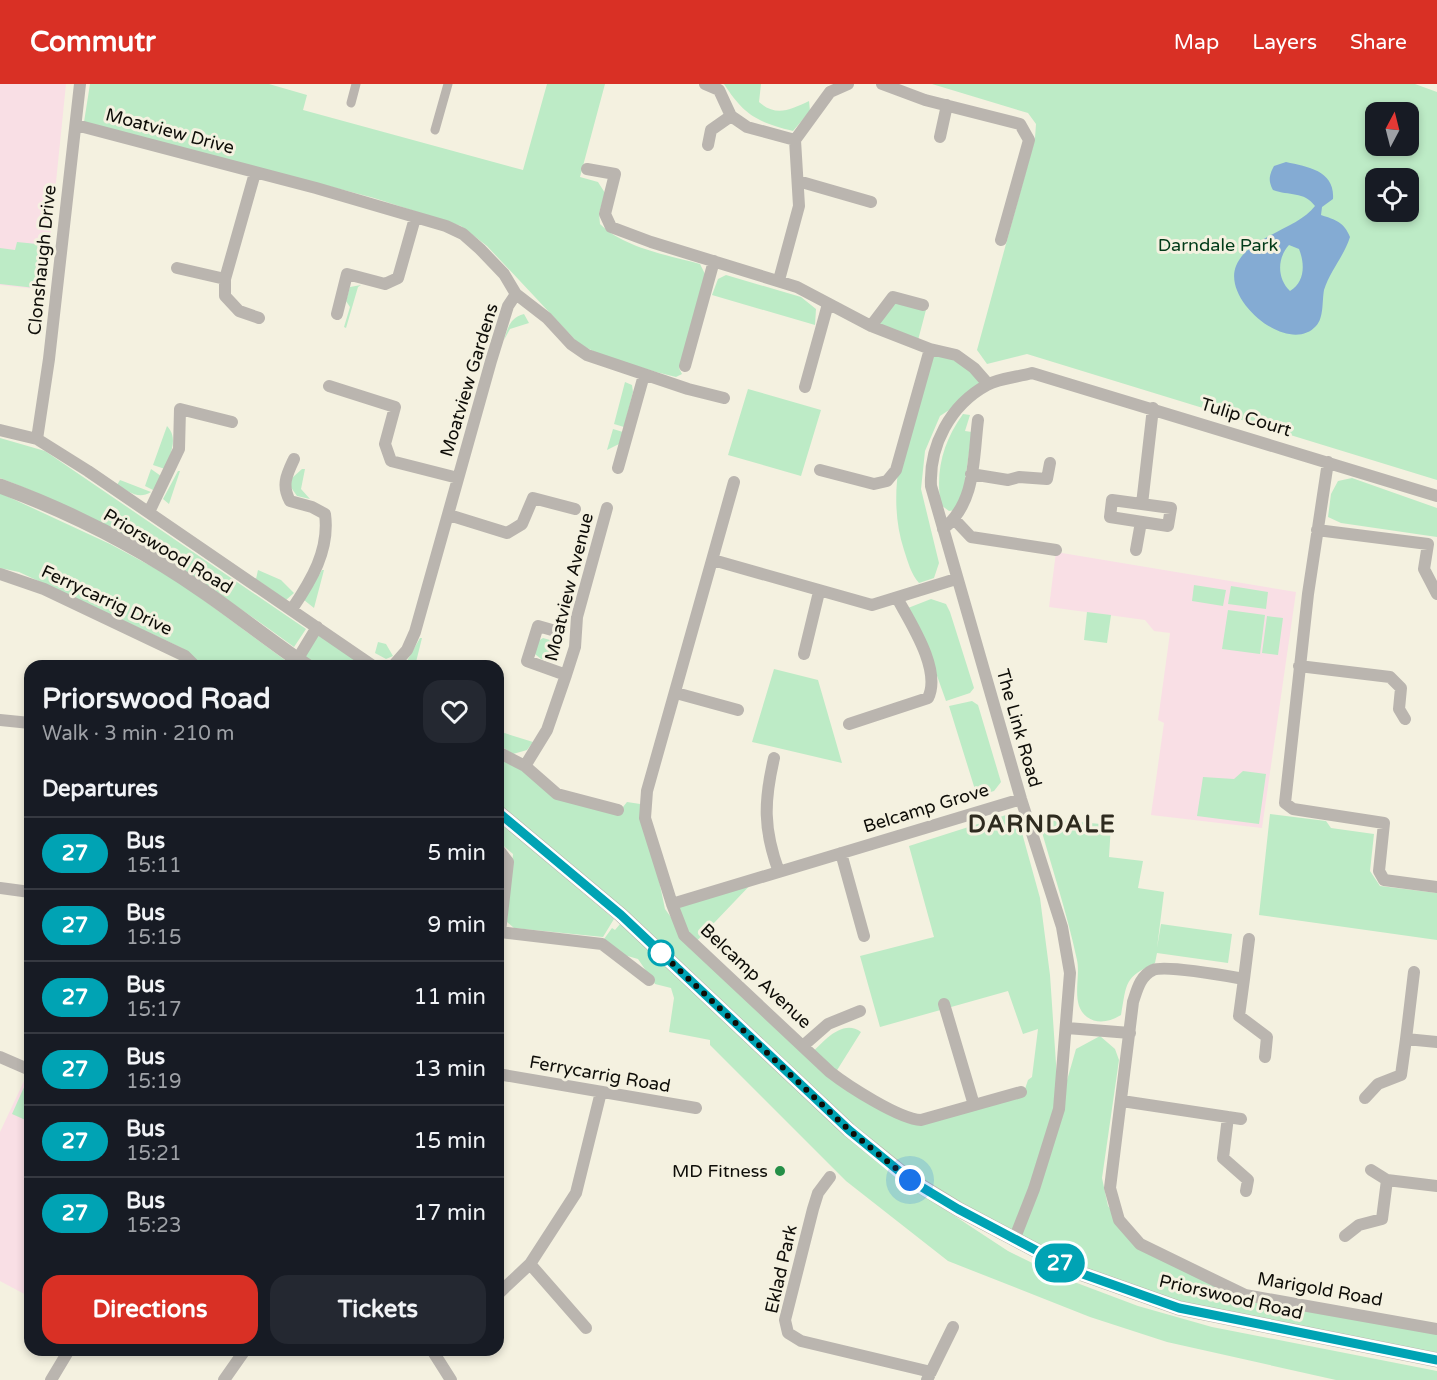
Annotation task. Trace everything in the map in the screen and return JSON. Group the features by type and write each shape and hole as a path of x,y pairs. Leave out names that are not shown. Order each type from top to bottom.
{"street":[{"name":"Clonshaugh Drive","path":"37,439 49,359 80,84"},
{"path":"351,103 356,84"},
{"path":"435,130 448,84"},
{"path":"705,84 719,90 731,116 747,127 795,140"},
{"path":"779,280 799,206 795,140 830,92 848,84"},
{"path":"882,84 947,105 1020,124 1029,140 1001,240"},
{"path":"940,137 947,105"},
{"path":"708,145 711,130 731,116"},
{"name":"Moatview Drive","path":"76,125 415,218 463,234 504,274 516,294 547,318 571,344 587,355 644,375 724,398"},
{"path":"587,169 615,174 605,214 611,227 797,287 871,326 930,349 956,355 974,368 988,384"},
{"path":"255,173 225,279 225,296 239,311 260,318"},
{"path":"798,181 871,202"},
{"path":"337,314 347,274 385,284 398,278 415,218"},
{"path":"685,366 714,261"},
{"path":"177,268 225,279"},
{"name":"Moatview Gardens","path":"398,660 407,650 416,632 508,306 516,294"},
{"path":"871,326 893,297 923,305"},
{"path":"805,387 828,304"},
{"path":"820,470 874,483 886,481 896,470 930,349"},
{"name":"Tulip Court","path":"988,384 1032,373 1437,496"},
{"path":"618,468 644,375"},
{"name":"The Link Road","path":"988,384 965,400 949,420 932,454 931,486 1021,799 1062,927 1070,973 1059,1110 1034,1189 1014,1240"},
{"name":"Moatview Gardens","path":"328,386 395,407 385,444 392,461 458,478"},
{"path":"1142,504 1153,408"},
{"path":"149,512 179,449 180,409 232,422"},
{"path":"943,529 955,520 968,496 978,420"},
{"path":"0,430 37,439 149,512 364,660"},
{"path":"292,609 315,575 327,527 325,514 312,507 290,501 284,491 287,474 294,459"},
{"path":"1328,462 1299,666 1285,803 1293,809 1384,822 1379,872 1384,880 1437,887"},
{"path":"971,474 1008,480 1019,477 1047,479 1050,463"},
{"name":"Belcamp Avenue","path":"735,482 647,791 645,818 672,904 684,934 830,1072 848,1086 906,1118 921,1120 1021,1092"},
{"name":"Priorswood Road","path":"0,486 56,508 142,553 201,590 298,660"},
{"path":"449,515 507,533 522,524 532,498 575,509"},
{"path":"1112,500 1171,508 1168,526 1141,522 1110,517 1112,500"},
{"name":"Moatview Avenue","path":"525,766 547,730 566,675 574,647 577,617 607,508"},
{"path":"955,520 971,537 1056,549"},
{"path":"1136,550 1141,522"},
{"path":"1317,530 1428,544 1424,569 1437,594"},
{"path":"713,560 819,592 872,605 956,579"},
{"name":"Ferrycarrig Drive","path":"0,574 44,589 175,651 189,660"},
{"path":"804,654 819,592"},
{"path":"849,724 928,698 930,693 931,678 916,629 897,598"},
{"name":"Moatview Avenue","path":"559,632 538,626 527,661 566,675"},
{"path":"303,660 317,627"},
{"path":"1299,666 1390,677 1401,688 1399,709 1405,719"},
{"path":"676,693 738,710"},
{"path":"0,720 24,722"},
{"path":"504,755 525,766 557,794 618,810"},
{"path":"774,758 766,794 765,820 779,872"},
{"name":"Belcamp Grove","path":"672,904 1021,799"},
{"name":"Priorswood Road","path":"504,817 621,915 849,1130 910,1180 1014,1240 1077,1272 1179,1308 1437,1360"},
{"path":"841,853 864,936"},
{"path":"504,857 508,862 504,893"},
{"path":"0,888 24,891"},
{"path":"504,933 603,944 649,980"},
{"path":"1249,939 1239,1016 1267,1037 1265,1057"},
{"name":"Marigold Road","path":"1244,979 1167,969 1153,970 1139,982 1133,1002 1110,1188 1119,1220 1140,1244 1245,1295 1437,1329"},
{"path":"1365,1098 1378,1084 1401,1075 1414,972"},
{"path":"944,1004 974,1105"},
{"name":"Belcamp Avenue","path":"804,1045 828,1024 860,1011"},
{"path":"1067,1028 1130,1033"},
{"path":"1406,1039 1437,1042"},
{"path":"0,1057 24,1067"},
{"name":"Ferrycarrig Road","path":"504,1075 696,1108"},
{"path":"504,1288 530,1264 576,1193 586,1163 601,1092"},
{"path":"1122,1101 1241,1119"},
{"path":"1228,1117 1223,1158 1248,1180 1246,1191"},
{"path":"1371,1170 1387,1180 1437,1186"},
{"name":"Eklad Park","path":"830,1177 818,1192 813,1209 785,1320 788,1333 801,1341 929,1376"},
{"path":"1345,1236 1359,1225 1382,1219 1387,1180"},
{"path":"530,1264 586,1328"},
{"path":"929,1376 953,1327"},
{"path":"51,1380 65,1356"},
{"path":"224,1380 241,1356"},
{"path":"437,1356 451,1380"}],"shaded area":[{"path":"0,84 66,84 45,290 0,285"},
{"path":"1056,552 1296,592 1262,828 1151,815 1164,723 1158,720 1170,633 1154,631 1145,620 1049,607"},
{"path":"24,1081 24,1294 0,1281 0,1132"}],"green space":[{"path":"90,84 269,84 307,95 303,110 523,170 547,84 605,84 580,177 598,182 605,193 599,213 600,224 610,232 647,250 700,264 705,274 679,368 682,374 676,377 656,372 603,356 579,344 487,246 461,226 374,198 84,122"},
{"path":"724,84 761,84 759,102 765,107 777,111 796,107 809,101 810,111 793,131 781,128 752,116 731,95"},
{"name":"Darndale Park","path":"932,84 1415,84 1437,92 1437,480 1027,354 987,364 977,350 1035,138 1036,124 1028,113"},
{"path":"17,242 47,245 44,289 0,284 0,248 15,250"},
{"path":"726,275 801,297 816,309 815,325 712,295 718,279"},
{"path":"361,285 358,287 346,328 344,327 350,307 346,301 350,287"},
{"path":"893,297 927,306 917,344 871,326"},
{"path":"524,314 529,323 510,329 504,340 508,327"},
{"path":"930,349 956,355 988,384 940,416 925,451 921,489 939,563 934,578 919,583 912,572 904,550 898,525 896,499 902,449"},
{"path":"625,382 632,385 633,392 624,427 614,424"},
{"path":"748,389 821,410 801,476 728,455"},
{"path":"963,414 970,415 965,431 972,432 963,494 956,510 949,511 941,505 940,469 950,435"},
{"path":"167,426 171,431 173,441 165,469 153,465"},
{"path":"613,429 623,432 619,444 607,450"},
{"path":"0,438 45,451 306,629 294,647 189,574 153,552 78,512 0,478"},
{"path":"151,469 161,476 153,490 145,486"},
{"path":"305,469 301,489 310,499 297,496 290,486 292,478"},
{"path":"180,471 169,504 163,499"},
{"path":"1352,478 1437,508 1437,537 1341,523 1328,517 1331,494 1338,481"},
{"path":"120,480 151,492 142,495 133,494 117,485"},
{"path":"0,493 110,544 175,579 285,660 196,660 182,648 19,572 0,568"},
{"path":"258,570 281,580 294,593 286,600 256,579"},
{"path":"324,570 314,608 304,600"},
{"path":"1194,585 1226,590 1223,606 1192,601"},
{"path":"1231,586 1268,592 1266,609 1228,604"},
{"path":"931,599 946,604 950,612 974,688 970,693 946,701 921,631 908,608"},
{"path":"1228,610 1265,615 1260,654 1222,649"},
{"path":"1087,612 1111,615 1107,643 1084,640"},
{"path":"1267,616 1283,618 1278,655 1262,653"},
{"path":"319,628 365,660 301,660"},
{"path":"420,638 422,638 416,660 407,660"},
{"path":"543,638 557,642 552,662 541,659 535,654 538,641"},
{"path":"378,642 386,644 393,656 386,659 375,653"},
{"path":"774,669 818,680 842,763 752,742"},
{"path":"972,701 978,705 1001,782 994,791 977,796 949,706"},
{"path":"504,733 533,742 527,750 513,754 504,748"},
{"path":"504,756 559,795 619,812 627,802 647,805 646,819 665,909 686,938 672,903 756,879 692,946 810,1055 826,1039 840,1030 854,1028 861,1032 834,1075 914,1120 1023,1095 1028,1080 1032,1077 1038,1029 1023,1034 1008,991 880,1027 860,956 934,937 909,846 1006,815 1019,822 1040,898 1050,975 1059,1108 1076,1049 1100,1036 1115,1049 1119,1060 1102,1178 1108,1206 1140,1244 1245,1295 1437,1329 1437,1360 1196,1313 1077,1271 911,1179 504,816"},
{"path":"1243,771 1266,774 1259,824 1197,816 1203,777 1234,779"},
{"path":"1270,814 1326,821 1331,828 1374,834 1370,871 1380,886 1437,893 1437,940 1259,915"},
{"path":"1038,818 1111,825 1109,857 1143,861 1138,888 1164,892 1157,948 1161,924 1232,934 1228,963 1157,953 1155,963 1137,973 1129,982 1121,1015 1104,1021 1096,1021 1087,1017 1082,1012 1077,998 1077,960"},
{"path":"504,826 614,919 603,937 514,928 507,922 513,854 504,846"},
{"path":"620,924 915,1190 1008,1251 1061,1277 1138,1306 1212,1327 1437,1371 1437,1380 1336,1380 1167,1342 1090,1317 948,1261 846,1181 710,1045 710,1040 669,1032 674,998 671,988 655,984 638,959 624,955 604,939 612,928 615,930"},
{"path":"24,1087 24,1119 12,1114"}],"water":[{"path":"1286,162 1312,169 1325,176 1330,182 1333,199 1322,207 1321,215 1339,222 1350,237 1324,290 1319,323 1304,333 1290,334 1275,329 1261,320 1248,308 1234,280 1236,266 1251,247 1297,221 1315,206 1301,196 1273,190 1270,178 1274,166","holes":["1289,245 1299,249 1302,261 1301,278 1290,291 1281,275 1282,256"]}],"bus line":[{"name":"27","path":"504,817 621,915 849,1130 910,1180 958,1209 1077,1272 1179,1308 1437,1360"}],"place":[{"name":"MD Fitness","path":"780,1171"}],"district":[{"name":"DARNDALE","path":"1042,824"}],"route":[{"path":"661,953 659,951 849,1130 910,1180"}]}
